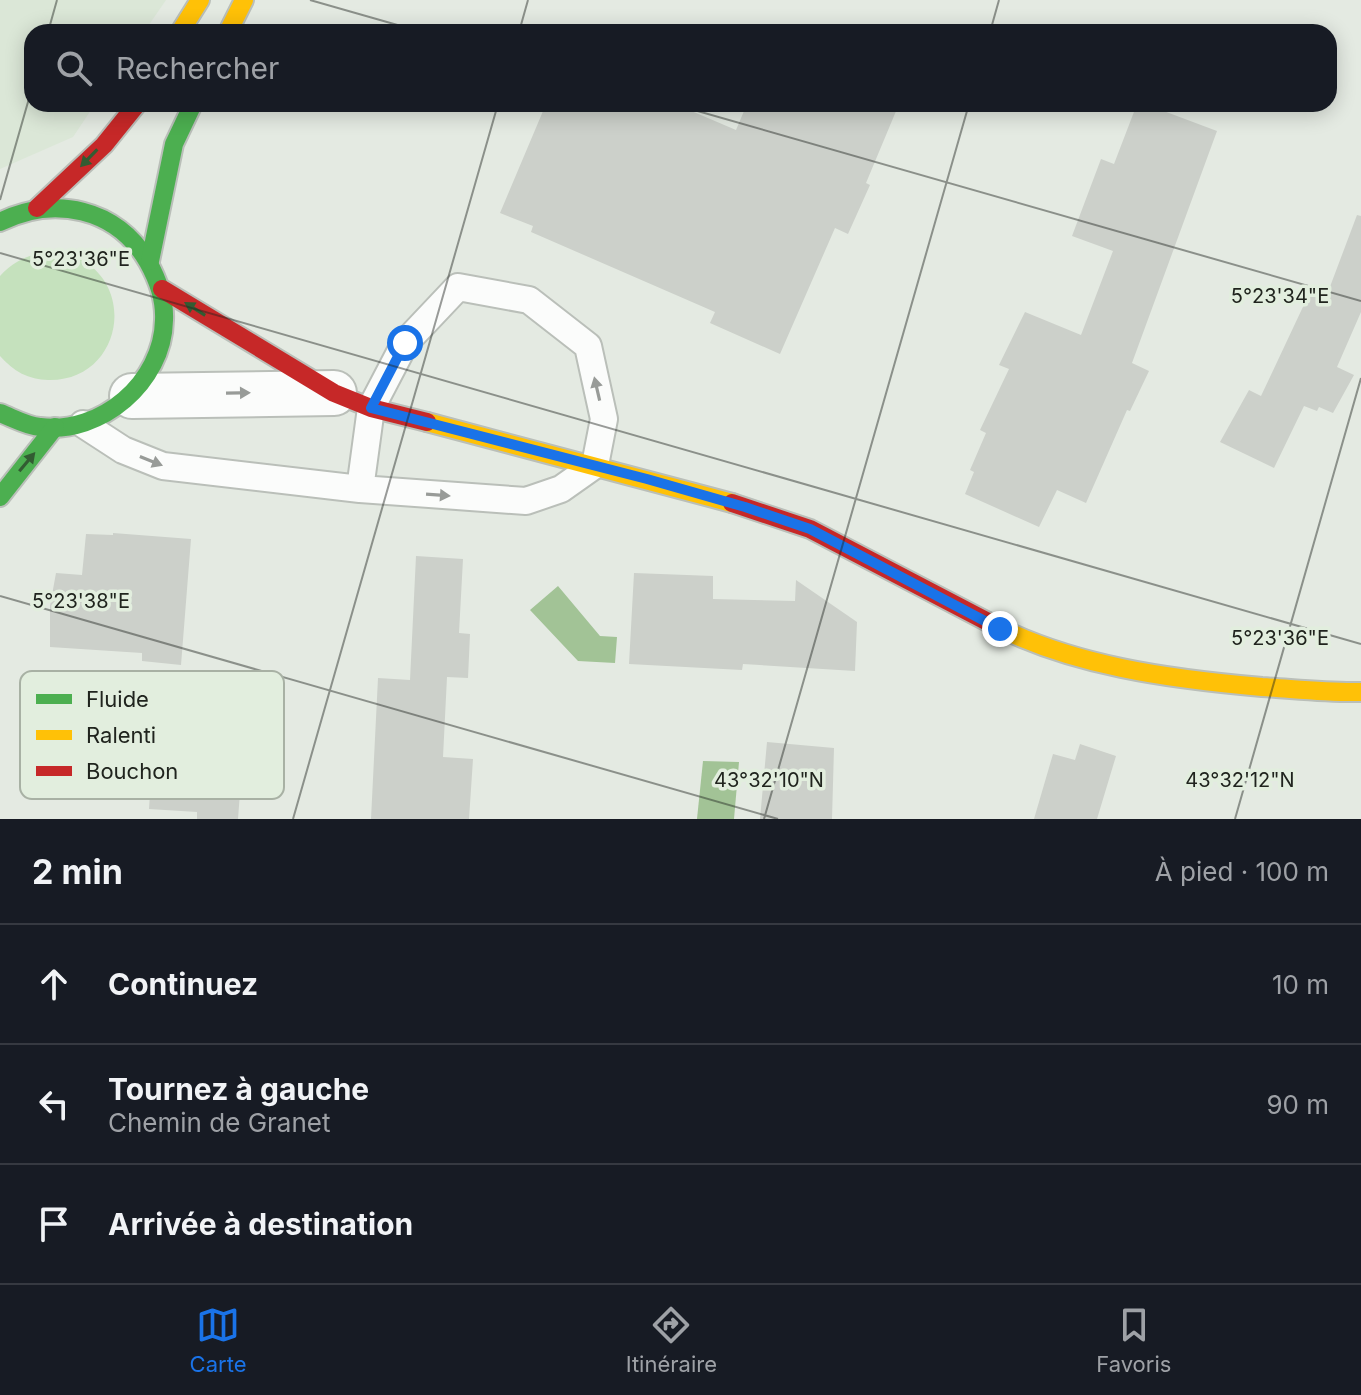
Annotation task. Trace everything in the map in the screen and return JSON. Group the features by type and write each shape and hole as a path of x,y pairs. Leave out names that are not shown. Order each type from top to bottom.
{"street":[{"path":"185,24 200,0"},
{"path":"232,24 244,0"},
{"path":"37,208 132,112"},
{"path":"150,261 174,144 189,112"},
{"path":"0,222 37,208 70,207 102,217 129,235 150,261 162,289 165,318 161,346 150,373 132,396 109,413 83,424 55,427 29,425 0,413"},
{"path":"162,289 352,400"},
{"path":"132,396 352,400 745,507 810,529 1000,629 1067,656 1206,682 1338,693 1361,692"},
{"path":"0,497 55,427"}],"lane":[{"path":"83,424 123,450 163,466 360,489 526,501 561,489 595,465 604,419 588,346 529,300 458,287 352,400 360,489"}],"shaded area":[{"path":"0,0 166,0 150,24 24,24 24,112 90,112 73,137 0,169"},
{"path":"53,251 74,256 97,271 109,290 114,310 113,331 105,350 91,366 72,377 41,380 22,374 0,356 0,276 24,258"},
{"path":"558,586 600,636 617,637 615,663 578,661 530,610"},
{"path":"703,761 739,762 734,819 697,819"}],"building":[{"path":"543,112 694,112 736,130 744,112 896,112 866,183 870,185 848,234 835,228 780,354 710,323 715,312 531,232 533,226 500,213"},
{"path":"1134,112 1166,112 1217,131 1132,363 1149,371 1130,411 1127,410 1086,503 1057,490 1039,527 965,494 974,472 970,470 986,433 980,430 1009,369 999,365 1025,312 1081,335 1113,251 1072,236 1101,159 1114,164"},
{"path":"1357,215 1361,216 1361,312 1337,367 1354,375 1333,413 1319,407 1317,411 1304,406 1274,468 1220,442 1249,390 1261,396 1309,294 1325,300"},
{"path":"86,534 191,539 181,665 142,661 142,653 50,647 50,606 56,573 82,575"},
{"path":"416,556 463,559 459,633 470,634 468,678 447,677 443,757 473,759 469,819 371,819 378,678 410,680"},
{"path":"634,573 713,576 713,599 795,601 796,580 857,622 855,671 743,664 742,670 629,664"},
{"path":"767,742 834,748 832,819 760,819"},
{"path":"1080,744 1116,756 1097,819 1034,819 1053,754 1075,760"},
{"path":"150,799 240,799 238,819 197,819 197,812 149,809"}],"traffic: fast":[{"path":"150,261 174,144 189,112"},
{"path":"0,222 42,209 83,212 102,218 135,244 148,262 160,290 164,312 161,343 153,364 124,400 106,413 63,427 35,426 0,413"},
{"path":"0,497 55,427"}],"traffic: slow":[{"path":"185,24 200,0"},
{"path":"232,24 244,0"},
{"path":"427,422 732,503"},
{"path":"988,622 1053,650 1157,675 1227,684 1361,692"}],"traffic: jam":[{"path":"37,208 104,145 131,112"},
{"path":"162,289 334,393 371,408 427,422"},
{"path":"732,503 810,529 988,622"}],"route":[{"path":"405,343 371,408 647,479 810,529 1000,629"}]}
